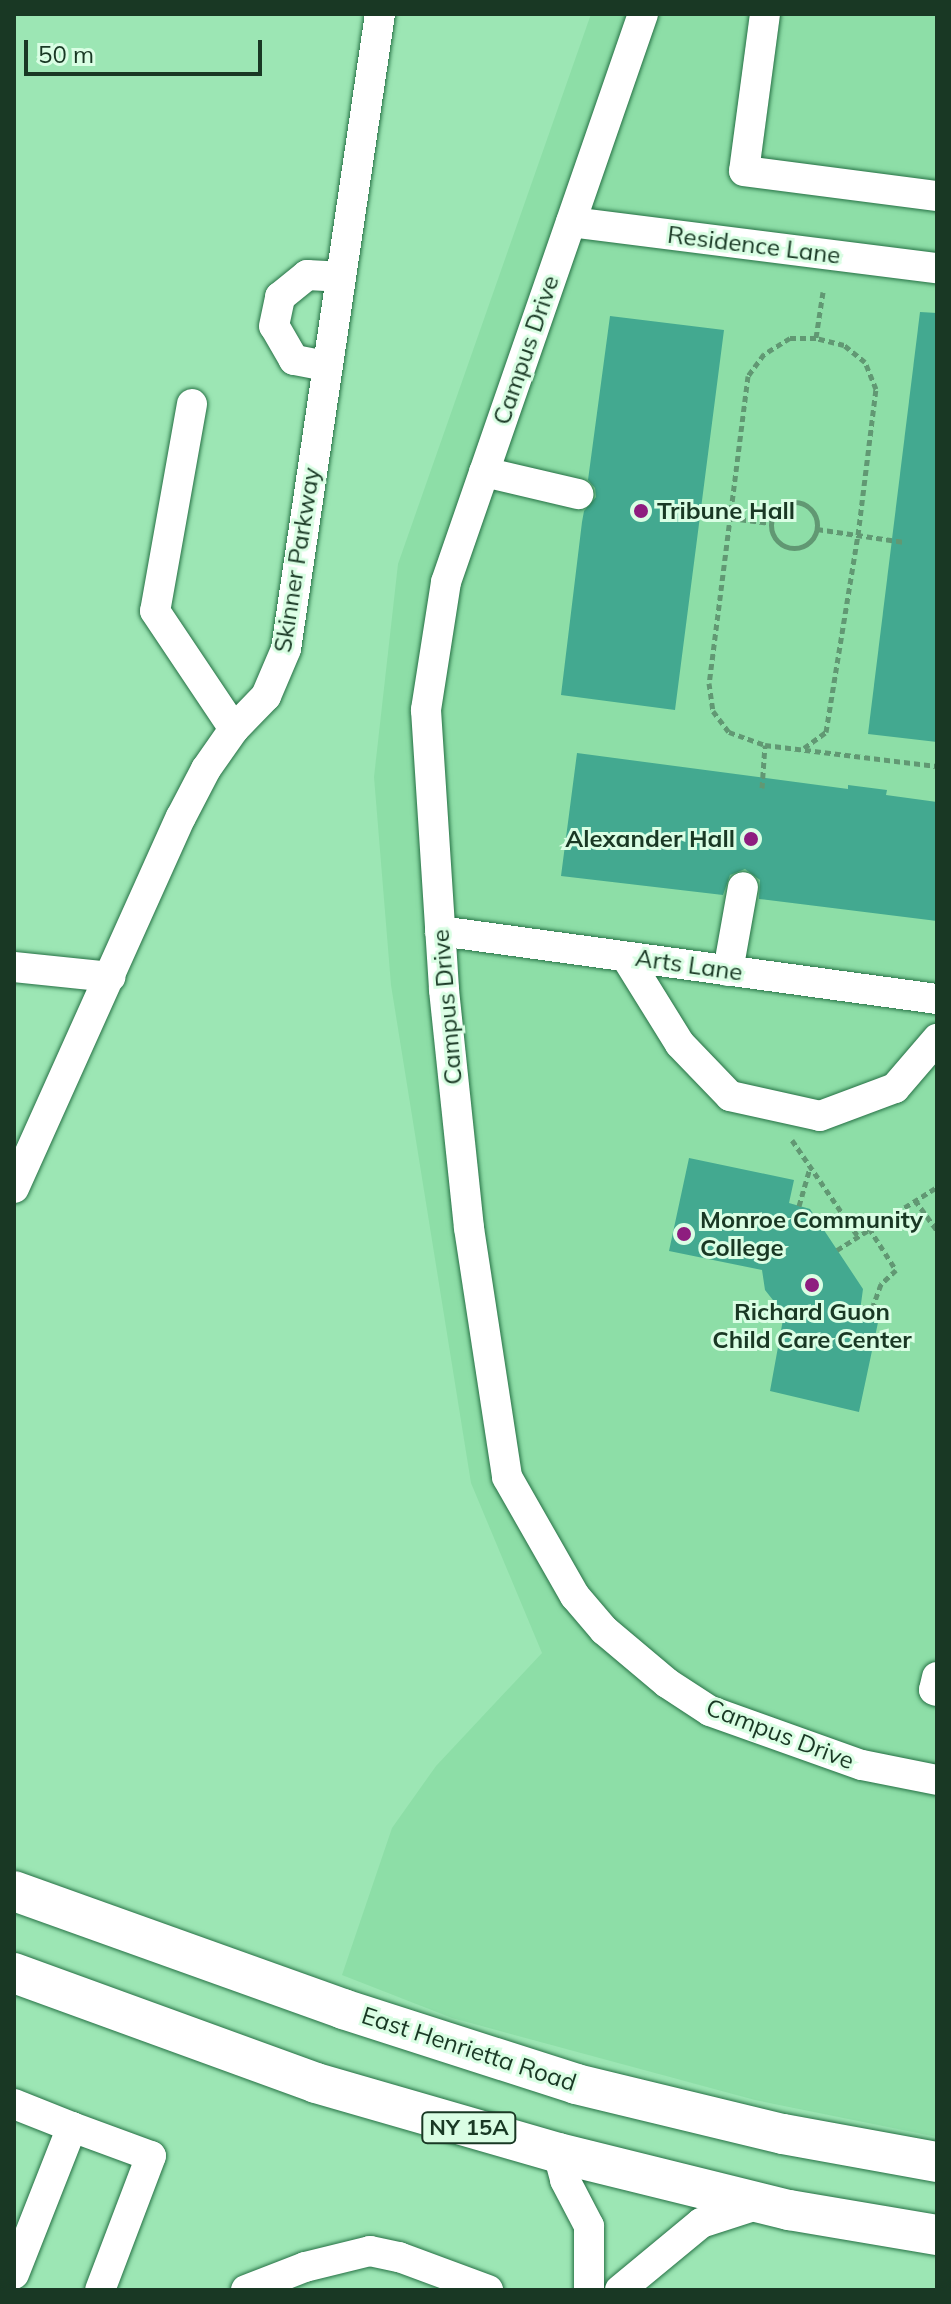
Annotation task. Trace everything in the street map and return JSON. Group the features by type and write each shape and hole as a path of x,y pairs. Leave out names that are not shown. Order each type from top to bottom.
{"main road":[{"name":"East Henrietta Road","path":"14,1891 343,2009 576,2084 783,2134 937,2162"},
{"name":"NY 15A","path":"14,1973 316,2083 558,2153 764,2203 937,2235"}],"street":[{"name":"Skinner Parkway","path":"14,1188 187,805 206,769 234,729 266,696 286,649 380,14"},
{"name":"Campus Drive","path":"643,14 446,582 426,710 440,931 469,1228 507,1477 552,1561 604,1630 637,1661 710,1711 862,1765 937,1780"},
{"path":"765,14 744,171 937,196"},
{"name":"Residence Lane","path":"571,222 937,268"},
{"path":"326,366 294,360 274,326 280,297 307,275 340,277"},
{"path":"192,404 155,611 234,729"},
{"path":"484,472 578,494"},
{"path":"728,971 743,887"},
{"name":"Arts Lane","path":"440,931 937,999"},
{"path":"626,957 680,1044 730,1096 820,1116 895,1088 937,1039"},
{"path":"14,967 110,977"},
{"path":"937,1677 934,1690 937,1691"},
{"path":"14,2104 151,2156 100,2290"},
{"path":"14,2274 72,2127"},
{"path":"558,2153 565,2180 589,2226 589,2290"},
{"path":"620,2290 701,2223 764,2203"},
{"path":"246,2290 305,2267 370,2251 399,2257 488,2290"}],"path":[{"path":"816,338 823,292"},
{"path":"803,748 826,732 858,535 876,389 865,362 844,345 816,338 790,338 764,354 748,376 709,683 713,711 729,732 765,745 937,766"},
{"path":"797,502 815,514 817,529 809,542 795,548 774,538 771,523 782,505 797,502"},
{"path":"730,518 771,523"},
{"path":"817,529 904,542"},
{"path":"762,788 765,745"},
{"path":"767,1104 857,1235"},
{"path":"799,1206 810,1167"},
{"path":"837,1250 937,1187"},
{"path":"915,1200 937,1230"},
{"path":"869,1228 896,1270 881,1284 871,1312"}],"shaded area":[{"name":"Monroe Community College","path":"591,14 937,14 937,2137 755,2100 452,2018 342,1975 392,1828 436,1766 542,1653 471,1483 391,985 374,777 398,564"}],"building":[{"path":"920,312 937,313 937,742 868,734"},
{"name":"Tribune Hall","path":"610,316 724,330 675,710 561,695 582,522 584,511 596,497 595,488 588,480"},
{"name":"Alexander Hall","path":"577,753 848,789 848,785 887,790 886,795 937,802 937,921 759,899 760,880 745,869 730,875 723,895 561,876"},
{"name":"Richard Guon Child Care Center","path":"689,1158 794,1180 789,1203 810,1209 863,1289 860,1311 880,1313 859,1412 770,1391 784,1314 765,1290 762,1270 669,1251"}],"place":[{"name":"Tribune Hall","path":"641,511"},
{"name":"Alexander Hall","path":"751,839"},
{"name":"Monroe Community College","path":"684,1234"},
{"name":"Richard Guon Child Care Center","path":"812,1285"}]}
